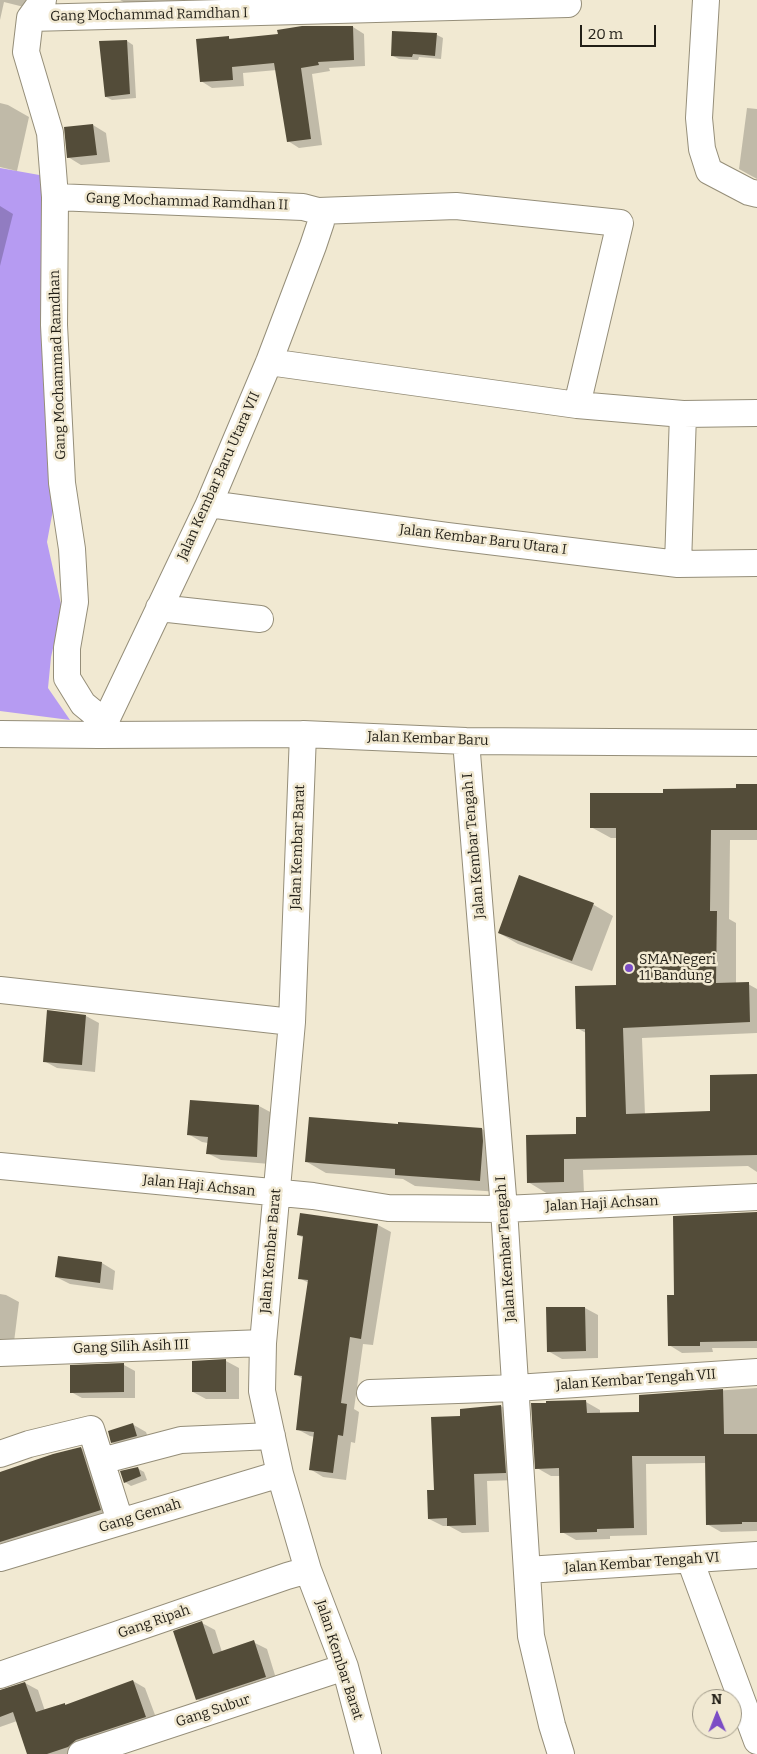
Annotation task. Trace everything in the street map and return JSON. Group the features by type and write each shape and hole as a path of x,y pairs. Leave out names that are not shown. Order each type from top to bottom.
{"street":[{"path":"706,0 699,118 702,149 709,171 749,192 757,194"},
{"name":"Gang Mochammad Ramdhan I","path":"36,9 568,4"},
{"name":"Gang Mochammad Ramdhan","path":"36,9 26,52 50,133 55,197 54,325 60,453 62,483 72,549 75,602 67,648 67,678 83,704 102,729"},
{"name":"Gang Mochammad Ramdhan II","path":"55,197 302,207 318,211 456,206 620,224 577,405"},
{"name":"Jalan Kembar Baru Utara VII","path":"102,729 209,504 269,362 321,222 318,211"},
{"path":"269,362 577,405 683,414 757,414"},
{"path":"678,564 683,414"},
{"name":"Jalan Kembar Baru Utara I","path":"209,504 447,536 678,564 757,563"},
{"path":"159,608 260,619"},
{"name":"Jalan Kembar Baru","path":"0,734 102,729 303,734 466,741 757,743"},
{"name":"Jalan Kembar Barat","path":"303,734 292,1022 263,1343 262,1391 280,1474 308,1570 344,1667 368,1754"},
{"name":"Jalan Kembar Tengah I","path":"466,741 504,1209 530,1636 561,1754"},
{"path":"0,990 292,1022"},
{"name":"Jalan Haji Achsan","path":"0,1166 314,1196 388,1208 504,1209 757,1197"},
{"name":"Gang Silih Asih III","path":"0,1353 263,1343"},
{"name":"Jalan Kembar Tengah VII","path":"370,1393 516,1388 757,1372"},
{"path":"0,1454 29,1444 91,1429 120,1521"},
{"path":"102,1462 181,1440 272,1436"},
{"name":"Gang Gemah","path":"0,1558 280,1474"},
{"name":"Jalan Kembar Tengah VI","path":"527,1570 757,1556"},
{"path":"690,1560 749,1700 757,1741"},
{"name":"Gang Ripah","path":"0,1675 308,1570"},
{"name":"Gang Subur","path":"81,1754 344,1667"}],"shaded area":[{"path":"0,168 45,176 55,499 47,542 62,609 51,657 48,688 70,720 0,711"}],"building":[{"path":"302,26 353,26 354,60 318,62 319,65 301,68 311,139 287,142 274,63 232,67 233,80 200,82 196,39 229,36 229,39 278,34 277,30"},
{"path":"392,31 437,33 435,56 413,54 412,57 391,56"},
{"path":"127,40 130,94 105,97 99,41"},
{"path":"93,124 97,155 67,158 64,127"},
{"path":"736,784 757,784 757,830 711,830 710,911 717,911 716,983 749,982 750,1022 623,1028 626,1114 710,1111 710,1075 757,1074 757,1155 564,1159 564,1182 527,1183 526,1135 576,1134 576,1117 586,1117 585,1029 576,1029 575,986 616,985 616,828 590,828 590,793 663,793 663,789 736,788"},
{"path":"519,875 594,903 572,961 498,933"},
{"path":"47,1010 86,1015 82,1065 43,1062"},
{"path":"190,1100 259,1105 257,1157 206,1154 208,1137 187,1135"},
{"path":"309,1117 482,1128 480,1181 395,1175 395,1169 305,1162"},
{"path":"757,1212 757,1341 700,1342 700,1346 668,1346 667,1295 674,1295 673,1216"},
{"path":"300,1213 378,1224 361,1339 350,1337 341,1403 347,1404 343,1436 338,1435 333,1473 309,1470 314,1432 296,1430 302,1376 294,1375 308,1280 298,1279 303,1236 297,1235"},
{"path":"58,1256 102,1262 100,1283 55,1277"},
{"path":"546,1307 585,1307 586,1351 547,1352"},
{"path":"226,1359 226,1392 192,1392 192,1361"},
{"path":"124,1363 124,1392 70,1393 70,1365"},
{"path":"723,1389 724,1434 757,1434 757,1522 706,1525 705,1456 632,1456 634,1528 560,1533 559,1468 535,1469 531,1403 586,1400 587,1413 639,1412 639,1395"},
{"path":"501,1405 506,1473 474,1474 476,1525 447,1526 447,1518 428,1519 427,1490 434,1490 431,1417 460,1416 460,1409"},
{"path":"133,1423 137,1436 111,1443 108,1431"},
{"path":"81,1447 101,1510 0,1542 0,1472 53,1454"},
{"path":"138,1467 141,1476 124,1483 120,1471"},
{"path":"202,1621 213,1654 254,1640 266,1677 196,1700 173,1631"},
{"path":"133,1680 146,1717 76,1740 68,1747 47,1754 27,1754 13,1712 0,1717 0,1690 25,1682 36,1712 65,1703 65,1705"}],"place":[{"name":"SMA Negeri 11 Bandung","path":"629,968"}]}
